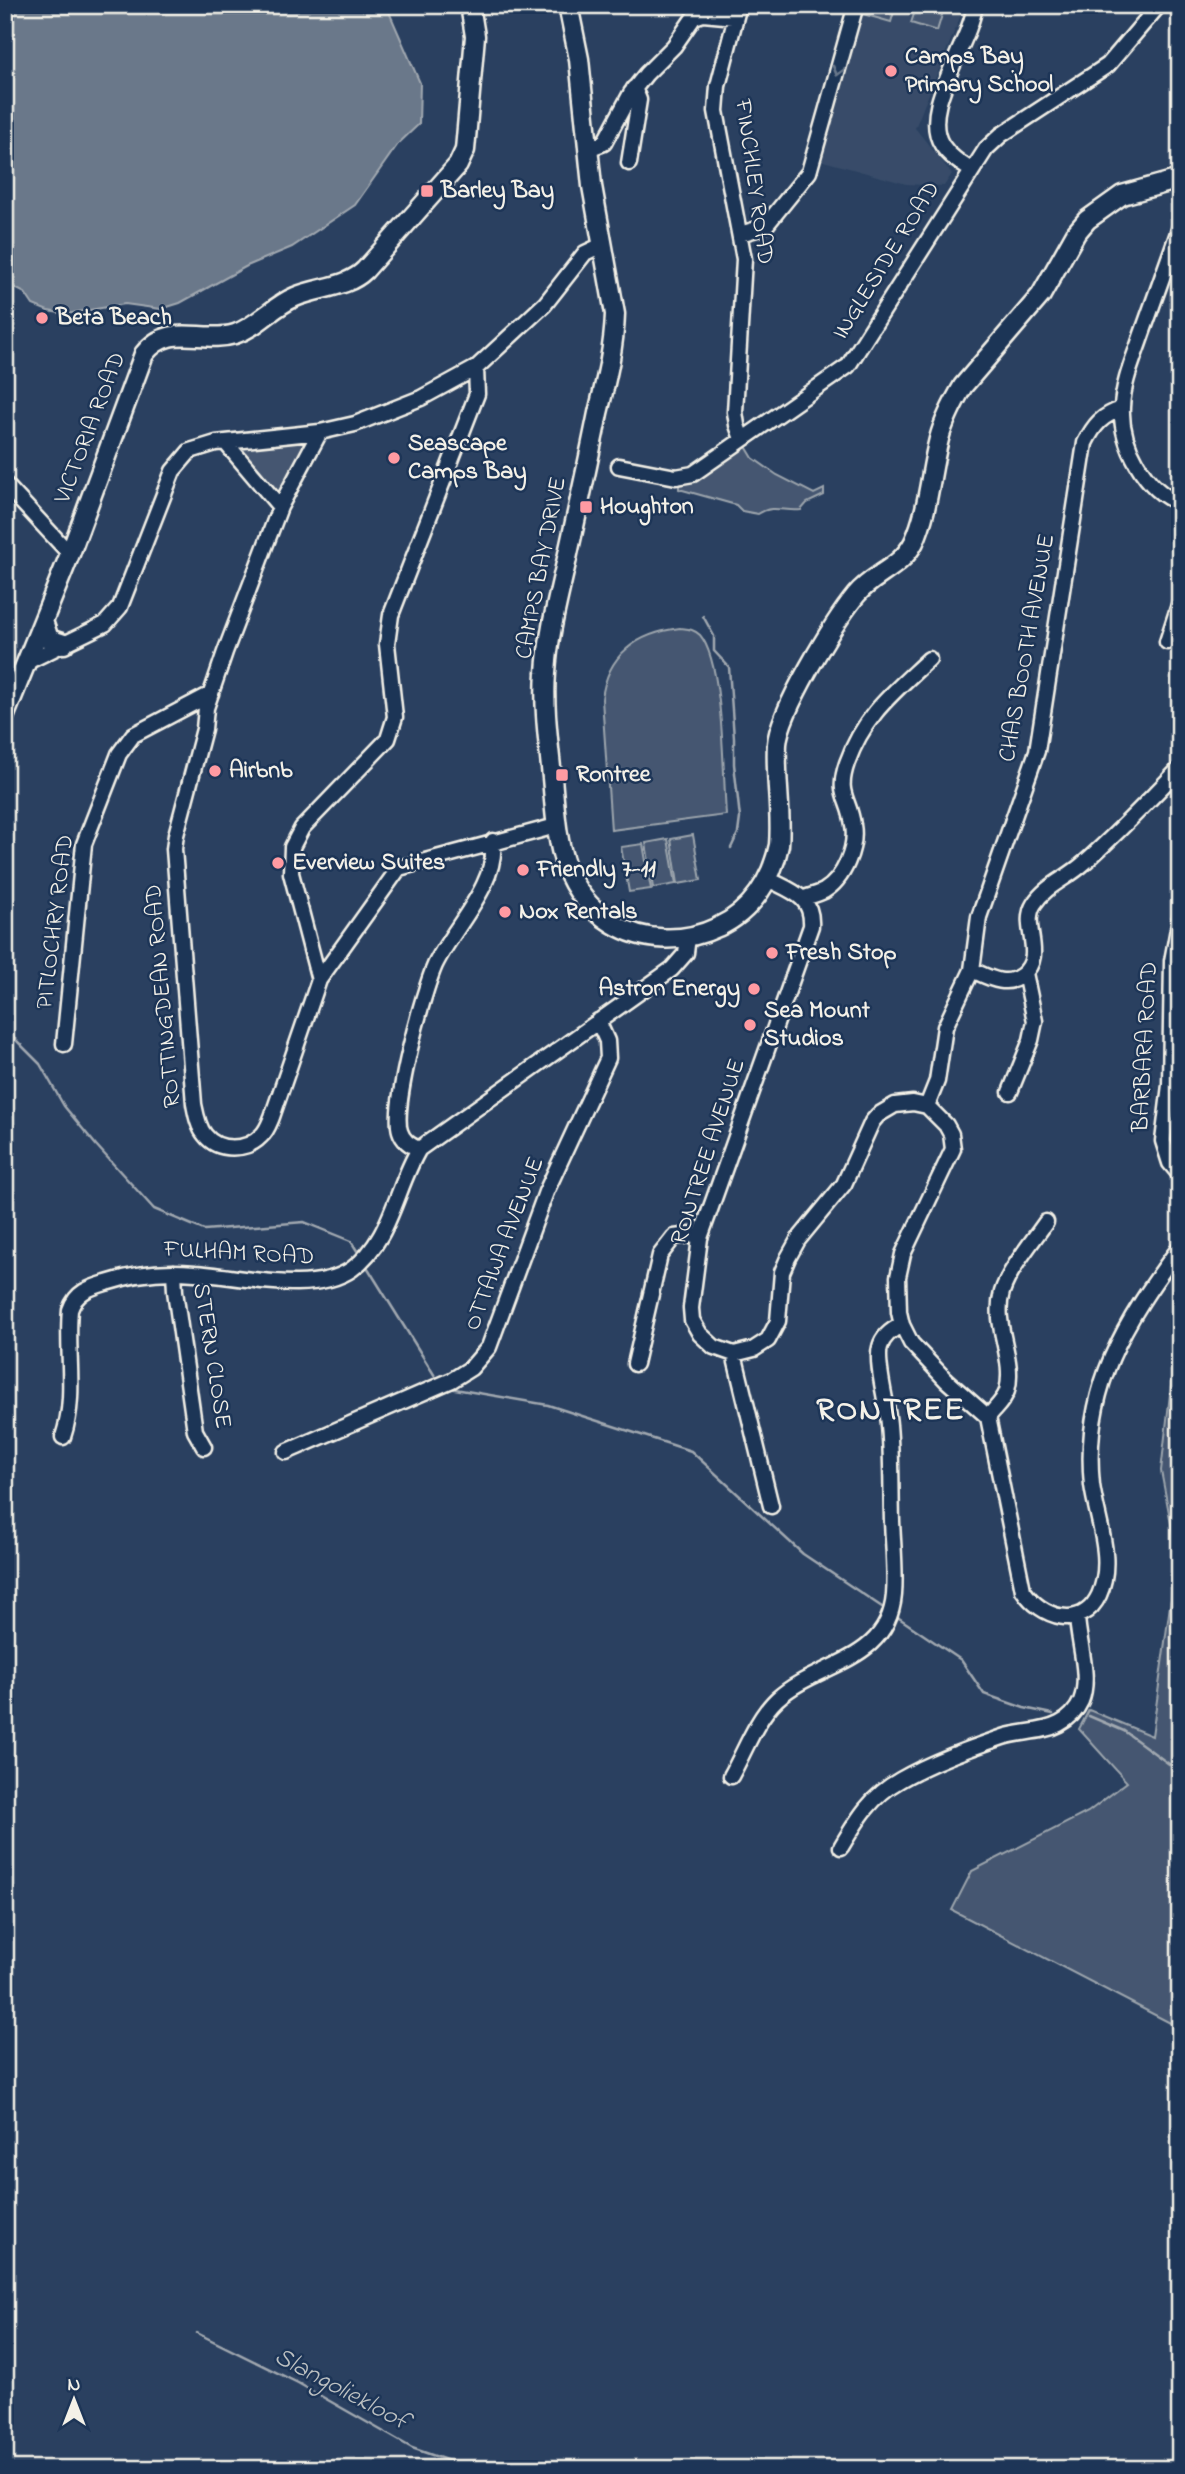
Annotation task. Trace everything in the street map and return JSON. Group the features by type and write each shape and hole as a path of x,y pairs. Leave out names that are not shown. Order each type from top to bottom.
{"main road":[{"name":"VICTORIA ROAD","path":"5,715 70,554 138,366 151,345 167,337 232,335 296,296 355,278 458,165 465,150 475,36 470,5"},
{"name":"CAMPS BAY DRIVE","path":"568,5 578,49 588,149 615,314 613,342 554,618 546,673 556,826 562,860 580,894 601,916 614,925 641,935 665,939 688,937 715,929 750,904 768,879 776,859 780,834 776,759 780,726 825,640 848,606 858,593 899,563 913,543 923,519 938,441 954,400 1041,295 1076,233 1087,220 1122,195 1180,179"},
{"path":"43,621 49,639 64,644"}],"street":[{"path":"740,234 767,224 809,172 856,5"},
{"path":"971,170 942,145 936,133 935,118 972,22 975,5"},
{"name":"INGLESIDE ROAD","path":"620,466 684,477 693,474 848,366 986,149 1001,135 1108,65 1159,5"},
{"path":"588,149 604,142 634,88 674,46 692,11 703,14 737,11"},
{"name":"FINCHLEY ROAD","path":"737,11 718,86 716,111 740,234 744,276 735,412 742,439"},
{"path":"629,163 639,100 634,88"},
{"path":"1180,227 1130,369 1122,409 1128,443 1139,468 1152,486 1180,503"},
{"path":"27,662 105,624 115,616 173,471 179,461 190,452 225,442 320,432 390,412 421,398 476,368 545,304 585,253 602,245"},
{"path":"319,981 290,873 292,847 302,828 388,739 395,717 387,644 391,615 477,394 476,368"},
{"name":"CHAS BOOTH AVENUE","path":"927,1106 937,1081 945,1027 972,970 979,917 1037,751 1086,443 1098,421 1111,412 1122,409"},
{"name":"ROTTINGDEAN ROAD","path":"320,432 280,508 211,694 174,849 194,1104 201,1128 211,1141 224,1147 241,1146 253,1143 264,1134 319,981 399,868 556,826"},
{"path":"225,442 280,508"},
{"path":"5,484 70,554"},
{"path":"1167,642 1180,602"},
{"path":"768,879 804,898 825,890 837,878 852,852 853,824 841,786 855,743 869,719 929,659"},
{"name":"PITLOCHRY ROAD","path":"64,1044 84,844 119,754 133,736 211,694"},
{"path":"972,970 999,981 1009,981 1025,973 1034,951 1030,918 1032,907 1049,887 1072,874 1115,835 1180,768"},
{"path":"419,1149 404,1140 400,1131 400,1094 427,986 440,955 487,878 493,862 493,841"},
{"name":"RONTREE AVENUE","path":"734,1354 706,1341 692,1320 691,1308 700,1238 811,926 811,913 804,898"},
{"name":"BARBARA ROAD","path":"1180,918 1172,961 1170,1085 1163,1141 1170,1163 1180,1175"},
{"name":"FULHAM ROAD","path":"62,1437 68,1422 69,1407 69,1318 72,1303 83,1291 148,1273 174,1272 303,1284 343,1275 360,1262 378,1240 410,1163 419,1149 672,969 683,958 688,947 688,937"},
{"path":"1010,1092 1031,1040 1035,1021 1025,973"},
{"name":"OTTAWA AVENUE","path":"286,1452 452,1380 471,1368 485,1353 496,1333 546,1192 608,1058 607,1041 598,1021"},
{"path":"771,1506 734,1354 761,1345 775,1331 782,1272 788,1258 798,1240 844,1184 872,1122 878,1115 895,1105 913,1103 927,1106 951,1134 953,1149 903,1254 897,1287 902,1325 911,1343 927,1361 988,1417 1023,1590 1029,1600 1068,1618 1087,1612 1094,1604 1106,1571 1092,1483 1096,1410 1105,1372 1121,1333 1134,1311 1180,1247"},
{"path":"988,1417 1003,1398 1008,1382 1008,1363 1000,1318 1002,1291 1046,1222"},
{"path":"635,1364 660,1255 674,1237 691,1235 700,1238"},
{"name":"STERN CLOSE","path":"174,1272 195,1431 204,1447"},
{"path":"731,1776 760,1721 774,1702 801,1682 861,1652 879,1635 891,1612 894,1583 890,1428 879,1350 884,1339 902,1325"},
{"path":"841,1847 869,1803 898,1781 1003,1737 1048,1728 1072,1714 1081,1701 1084,1685 1077,1616"}],"shaded area":[{"path":"5,5 386,5 420,83 419,124 398,144 355,205 292,247 247,266 180,303 161,309 125,304 66,314 48,311 33,305 25,293 5,283"},
{"name":"Camps Bay Primary School","path":"863,5 962,5 961,15 915,128 952,174 944,186 906,184 820,160"},
{"path":"866,5 896,5 891,22 863,14"},
{"path":"917,5 945,5 937,31 911,23"},
{"path":"300,440 305,446 304,450 278,495 240,452 242,447"},
{"path":"744,443 753,458 777,475 814,494 824,489 824,495 807,503 801,510 774,509 758,514 679,489 679,481"},
{"path":"680,628 693,630 700,635 714,669 721,720 726,815 611,830 602,699 605,683 610,670 627,648 651,635"},
{"path":"693,835 701,880 678,884 671,839"},
{"path":"668,839 676,884 653,888 646,843"},
{"path":"643,844 651,889 629,892 621,847"},
{"path":"1180,1363 1180,2028 952,1910 972,1871 1088,1812 1127,1782 1079,1729 1089,1710 1152,1736 1177,1555 1161,1471 1172,1377"}],"waterway":[{"path":"703,616 714,636 714,651 729,667 740,818 738,833 731,848"},
{"path":"5,1033 12,1036 40,1064 64,1106 154,1209 204,1230 304,1222 351,1241 359,1254"},
{"path":"366,1265 438,1381"},
{"path":"449,1388 548,1405 691,1451 803,1554 882,1607"},
{"path":"896,1616 961,1660 984,1694 1024,1708 1053,1714"},
{"path":"1089,1716 1124,1731 1180,1772"},
{"name":"Slangoliekloof","path":"197,2333 298,2383 412,2448 472,2469"}],"place":[{"name":"Camps Bay Primary School","path":"891,71"},
{"name":"Barley Bay","path":"427,191"},
{"name":"Beta Beach","path":"42,318"},
{"name":"Seascape Camps Bay","path":"394,458"},
{"name":"Houghton","path":"586,507"},
{"name":"Airbnb","path":"215,771"},
{"name":"Rontree","path":"562,775"},
{"name":"Everview Suites","path":"278,863"},
{"name":"Friendly 7-11","path":"523,870"},
{"name":"Nox Rentals","path":"505,912"},
{"name":"Fresh Stop","path":"772,953"},
{"name":"Astron Energy","path":"754,989"},
{"name":"Sea Mount Studios","path":"750,1025"}],"district":[{"name":"RONTREE","path":"891,1411"}]}
